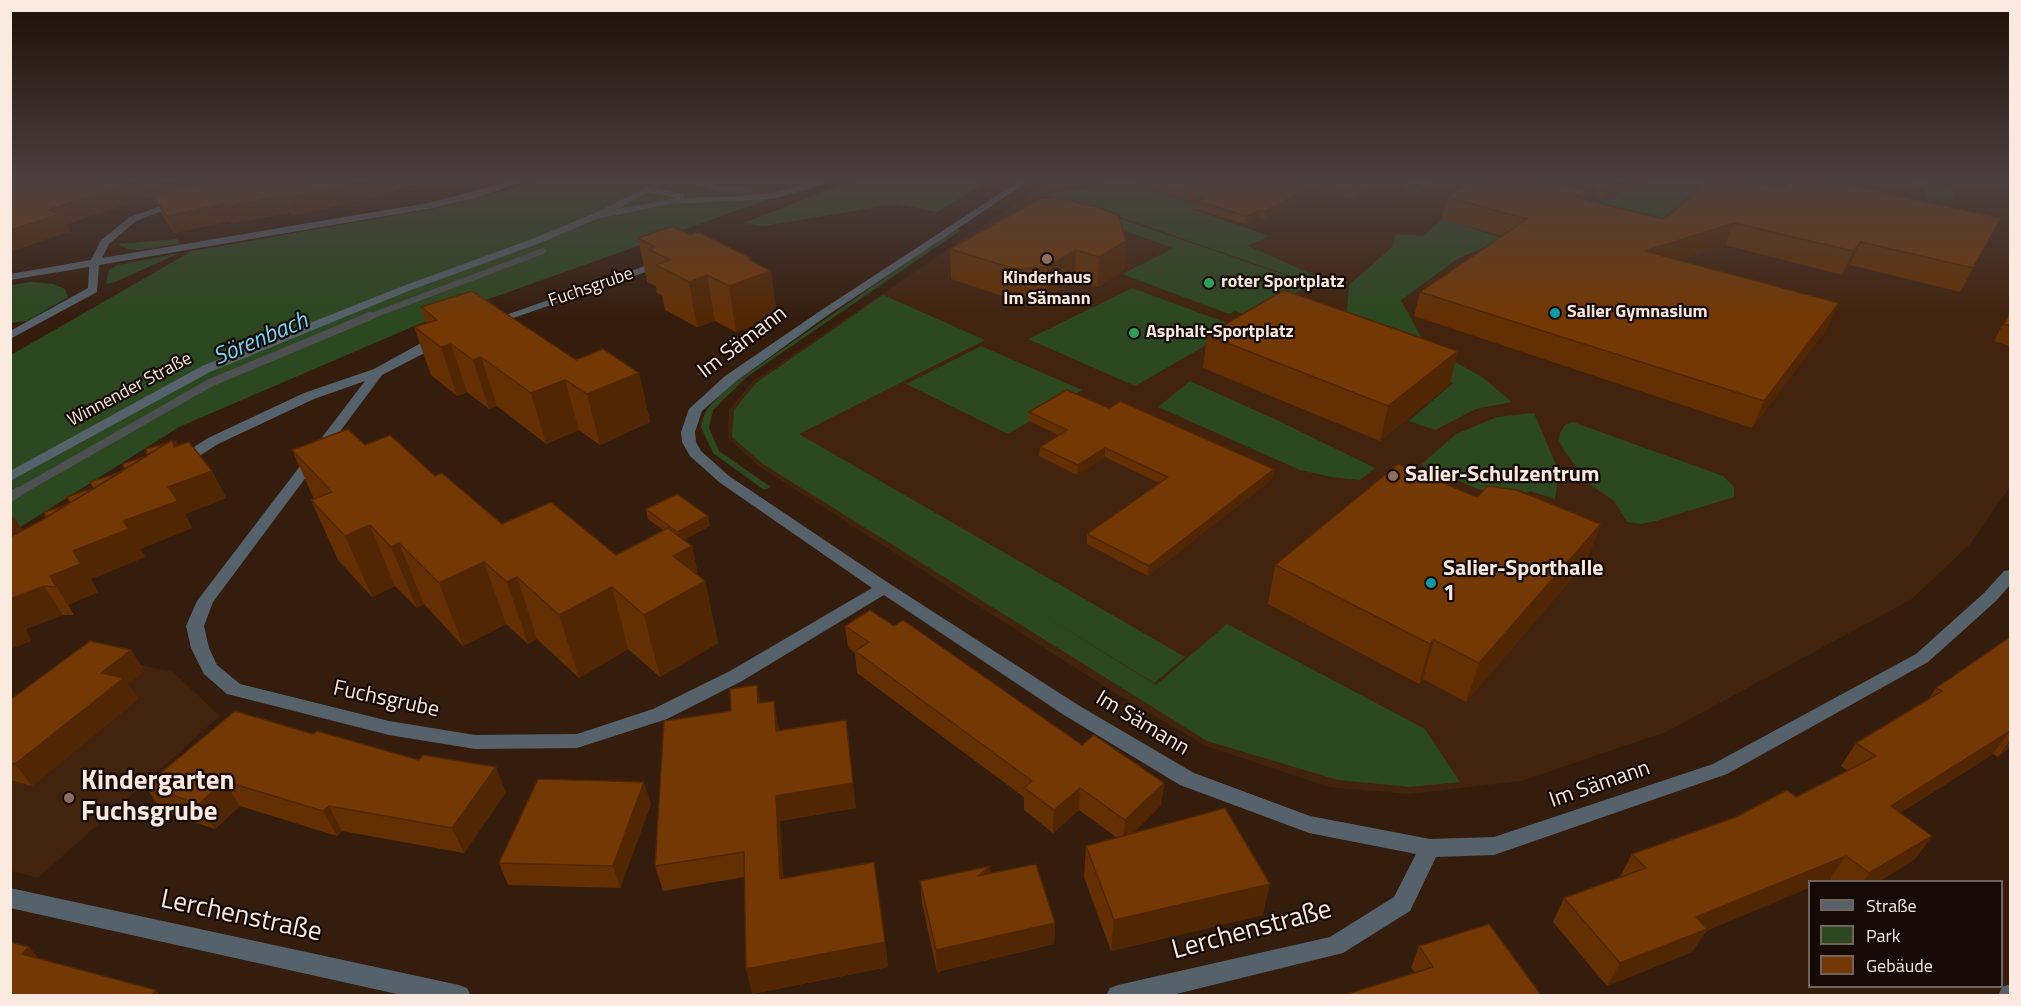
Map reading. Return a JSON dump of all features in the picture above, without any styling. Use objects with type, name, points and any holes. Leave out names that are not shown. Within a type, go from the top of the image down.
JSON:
[{"type":"street","points":[[10,336],[93,290],[94,264],[105,242],[125,226]]},
{"type":"street","points":[[10,277],[313,226]]},
{"type":"street","name":"Winnender Straße","points":[[10,477],[206,369],[366,304],[573,226]]},
{"type":"street","name":"Im Sämann","points":[[957,226],[759,357],[730,379],[696,409],[688,432],[689,442],[695,453],[724,479],[884,588],[1071,710],[1187,779],[1309,824],[1430,848],[1494,846],[1720,770],[1922,658],[1990,597],[2010,575]]},
{"type":"street","name":"Fuchsgrube","points":[[480,327],[669,261]]},
{"type":"street","name":"Fuchsgrube","points":[[163,473],[213,441],[309,396],[378,372],[425,346],[447,338]]},
{"type":"street","name":"Fuchsgrube","points":[[378,372],[205,600],[195,627],[200,648],[210,669],[234,689],[389,728],[475,742],[577,741],[660,714],[736,676],[884,588]]},
{"type":"street","name":"Lerchenstraße","points":[[1118,996],[1335,946],[1402,904],[1430,848]]},
{"type":"street","name":"Lerchenstraße","points":[[10,898],[459,996]]},
{"type":"shaded area","name":"Salier-Schulzentrum","points":[[983,226],[2010,226],[2010,487],[1970,544],[1912,599],[1666,732],[1521,781],[1408,794],[1329,787],[1206,746],[1104,686],[757,465],[728,438],[729,410],[753,381]]},
{"type":"shaded area","name":"Kindergarten Fuchsgrube","points":[[101,656],[173,672],[220,716],[38,878],[11,871],[11,725]]},
{"type":"green space","points":[[334,226],[694,226],[419,324],[179,427],[11,533],[11,355],[192,251]]},
{"type":"green space","name":"roter Sportplatz","points":[[1110,226],[1141,226],[1311,284],[1254,318],[1235,311],[1229,314],[1122,274],[1174,248]]},
{"type":"green space","points":[[1146,226],[1240,226],[1269,236],[1248,246],[1334,284],[1328,289]]},
{"type":"green space","points":[[1435,226],[1466,226],[1504,239],[1457,259],[1401,300],[1422,339],[1356,325],[1347,311],[1349,285],[1392,247],[1396,234],[1423,236]]},
{"type":"green space","points":[[955,229],[961,230],[748,376],[713,410],[709,428],[719,451],[771,487],[764,490],[713,453],[701,427],[703,418],[707,409],[728,387]]},
{"type":"green space","points":[[177,239],[180,244],[139,250],[128,249],[118,244]]},
{"type":"green space","points":[[180,253],[106,284],[109,270],[118,265]]},
{"type":"green space","points":[[31,282],[53,284],[65,289],[68,297],[27,321],[11,323],[11,285]]},
{"type":"green space","name":"Asphalt-Sportplatz","points":[[1132,288],[1238,327],[1135,386],[1028,339]]},
{"type":"green space","points":[[883,295],[985,340],[799,434],[1185,657],[1154,683],[1040,613],[1156,685],[1227,624],[1425,729],[1460,782],[1410,787],[1338,780],[1207,741],[763,464],[732,437],[734,410],[756,383]]},
{"type":"green space","points":[[981,346],[1082,390],[1008,434],[906,384]]},
{"type":"green space","points":[[1371,353],[1446,357],[1482,377],[1512,402],[1476,409],[1435,430],[1409,421],[1453,383]]},
{"type":"green space","points":[[1190,381],[1375,468],[1360,480],[1331,477],[1300,470],[1158,407]]},
{"type":"green space","points":[[1534,413],[1559,472],[1555,499],[1530,491],[1509,502],[1421,465],[1456,434],[1497,417]]},
{"type":"green space","points":[[1573,422],[1723,476],[1734,487],[1734,497],[1656,521],[1642,524],[1627,522],[1614,501],[1588,483],[1559,441],[1560,432],[1566,424]]},
{"type":"building","points":[[10,226],[23,226],[10,230]]},
{"type":"building","points":[[673,226],[690,235],[698,232],[751,258],[748,259],[771,271],[729,286],[707,275],[689,282],[656,265],[670,260],[648,249],[655,247],[638,238]]},
{"type":"building","points":[[991,226],[1121,226],[1126,241],[1099,257],[1076,250],[1047,267],[1015,269],[950,249]]},
{"type":"building","points":[[1517,226],[1725,226],[1645,251],[1839,303],[1764,401],[1420,292]]},
{"type":"building","points":[[1747,226],[1997,226],[1973,268],[1861,242],[1853,251]]},
{"type":"building","points":[[1284,290],[1458,351],[1388,406],[1207,335]]},
{"type":"building","points":[[472,291],[576,360],[603,349],[639,373],[587,394],[565,380],[531,393],[481,357],[473,360],[451,344],[441,347],[414,327],[437,320],[421,307]]},
{"type":"building","points":[[2010,312],[2010,326],[2004,324]]},
{"type":"building","points":[[1067,390],[1109,408],[1120,401],[1274,469],[1149,566],[1087,534],[1168,477],[1105,448],[1078,465],[1040,447],[1067,430],[1029,412]]},
{"type":"building","points":[[348,429],[365,445],[390,435],[435,476],[442,473],[502,524],[551,502],[616,555],[668,528],[692,546],[673,556],[705,581],[644,615],[612,587],[559,615],[517,577],[507,582],[484,562],[439,583],[399,543],[391,547],[370,525],[345,536],[311,500],[332,492],[292,450]]},
{"type":"building","points":[[172,440],[174,447],[189,442],[212,471],[168,487],[178,501],[123,521],[129,529],[73,551],[81,564],[50,576],[56,587],[44,586],[10,599],[10,537],[42,520]]},
{"type":"building","points":[[167,443],[147,455],[146,449]]},
{"type":"building","points":[[147,456],[125,469],[122,464]]},
{"type":"building","name":"Salier-Sporthalle 1","points":[[1398,464],[1477,497],[1488,486],[1517,490],[1601,524],[1479,663],[1434,640],[1430,644],[1275,565]]},
{"type":"building","points":[[121,472],[70,503],[67,497],[93,488],[90,482]]},
{"type":"building","points":[[677,494],[708,516],[677,532],[646,509]]},
{"type":"building","points":[[67,505],[46,517],[44,512]]},
{"type":"building","points":[[870,610],[894,626],[903,620],[1082,745],[1094,735],[1164,783],[1125,820],[1080,788],[1054,810],[1024,788],[1032,781],[855,651],[869,642],[845,626]]},
{"type":"building","points":[[2010,637],[2010,731],[1891,806],[1932,836],[1869,873],[1846,856],[1696,917],[1707,929],[1620,963],[1564,898],[1646,868],[1632,854],[1736,817],[1787,790],[1796,797],[1876,756],[1856,743],[1942,691],[1936,688]]},
{"type":"building","points":[[90,641],[131,650],[101,673],[124,678],[15,764],[10,763],[10,700]]},
{"type":"building","points":[[757,685],[758,703],[774,701],[776,731],[846,720],[853,783],[776,796],[780,879],[874,862],[885,942],[746,969],[744,852],[655,866],[664,721],[731,711],[730,689]]},
{"type":"building","points":[[235,711],[313,734],[317,731],[419,760],[423,755],[496,767],[452,828],[329,806],[323,811],[224,781],[199,804],[145,786]]},
{"type":"building","points":[[538,779],[644,782],[613,866],[499,863]]},
{"type":"building","points":[[1225,808],[1270,884],[1114,920],[1086,846]]},
{"type":"building","points":[[1036,864],[1055,923],[936,950],[920,881],[990,866],[978,876]]},
{"type":"building","points":[[1489,924],[1542,996],[1341,996],[1433,967],[1419,946]]},
{"type":"building","points":[[10,942],[29,947],[22,954],[156,990],[151,996],[10,996]]},
{"type":"waterway","name":"Sörenbach","points":[[366,318],[543,251]]},
{"type":"waterway","name":"Sörenbach","points":[[15,494],[210,383],[370,316]]},
{"type":"waterway","name":"Sörenbach","points":[[10,497],[18,492]]},
{"type":"place","name":"Kinderhaus Im Sämann","points":[[1047,259]]},
{"type":"place","name":"roter Sportplatz","points":[[1209,283]]},
{"type":"place","name":"Salier Gymnasium","points":[[1555,313]]},
{"type":"place","name":"Asphalt-Sportplatz","points":[[1134,333]]},
{"type":"place","name":"Salier-Schulzentrum","points":[[1393,476]]},
{"type":"place","name":"Salier-Sporthalle 1","points":[[1431,583]]},
{"type":"place","name":"Kindergarten Fuchsgrube","points":[[69,798]]}]
